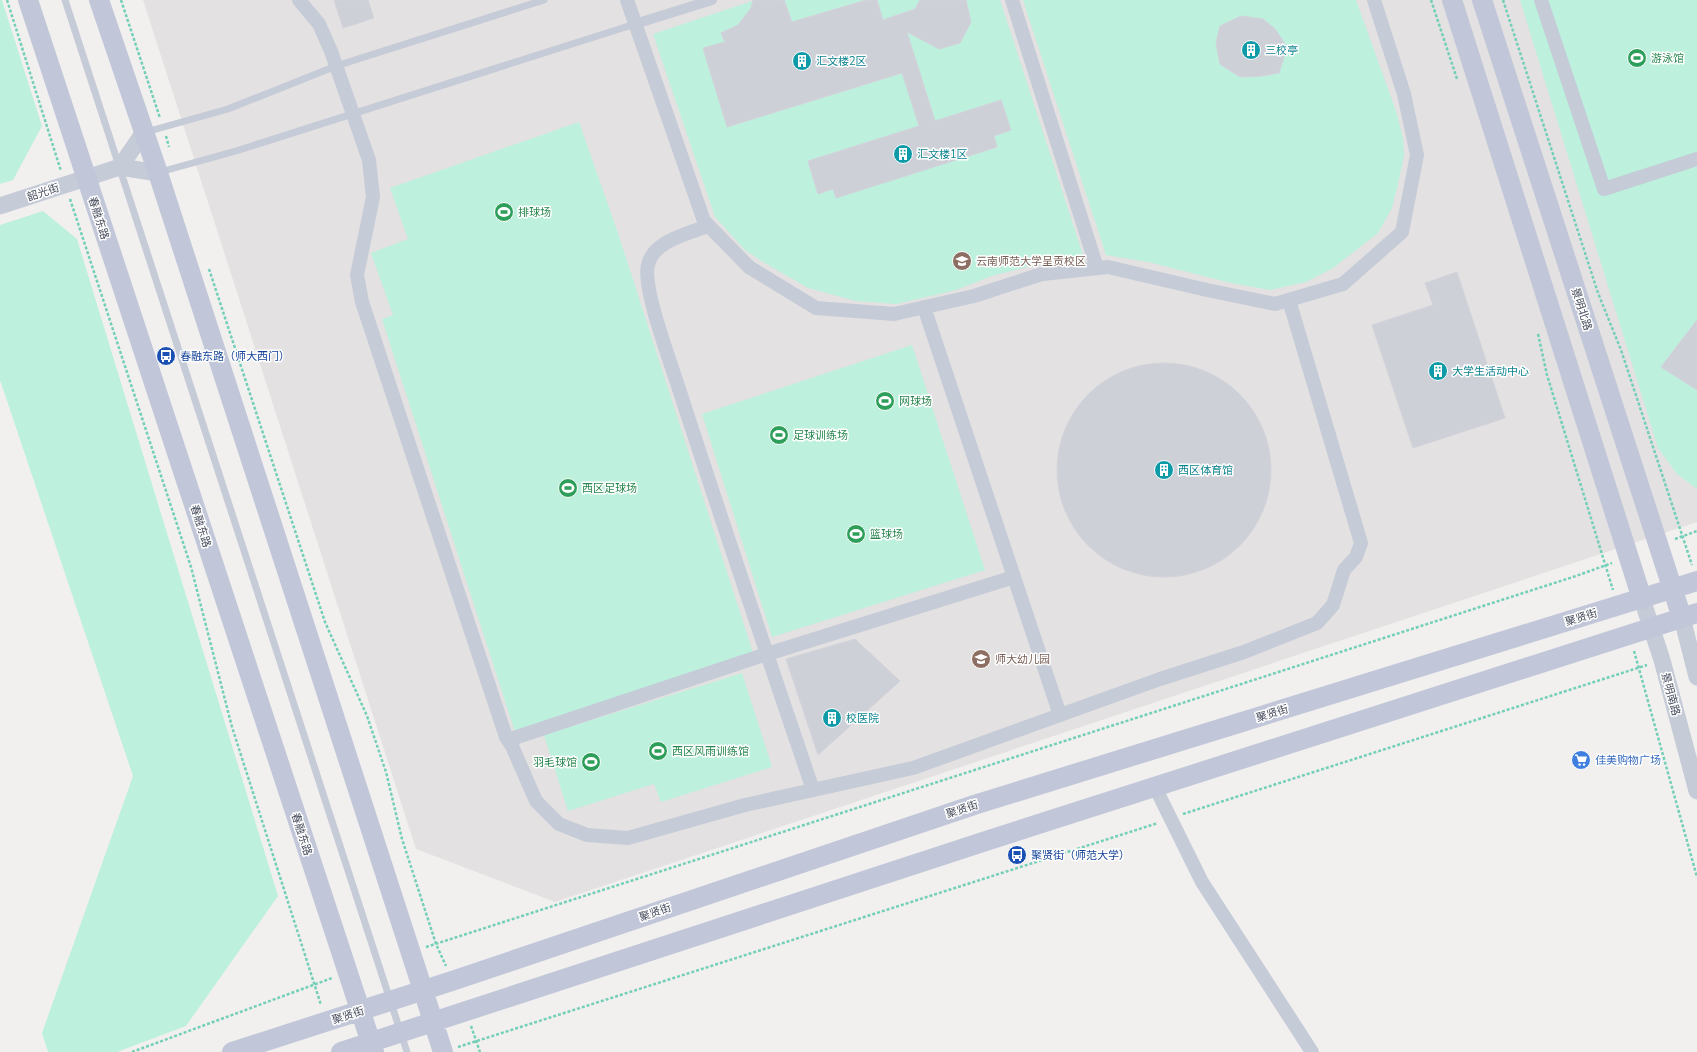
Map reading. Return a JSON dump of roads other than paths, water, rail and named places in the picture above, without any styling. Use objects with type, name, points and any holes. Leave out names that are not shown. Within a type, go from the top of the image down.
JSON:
[{"type":"main road","name":"春融东路","points":[[28,0],[85,178],[372,1047]]},
{"type":"main road","points":[[99,0],[144,132],[167,170],[443,1052]]},
{"type":"main road","points":[[1452,0],[1627,557],[1642,599]]},
{"type":"main road","name":"景明北路","points":[[1482,0],[1672,589],[1689,616]]},
{"type":"main road","name":"聚贤街","points":[[232,1052],[452,981],[974,805],[1618,605],[1642,599],[1672,589],[1696,576]]},
{"type":"main road","points":[[341,1052],[372,1047],[401,1033],[434,1022],[1155,787],[1629,637],[1689,616]]},
{"type":"street","points":[[299,0],[319,24],[336,66],[369,160],[374,197],[358,275],[362,302],[508,740],[536,801],[559,824],[587,835],[628,838],[729,809],[913,768],[1060,715],[1244,652],[1317,623],[1332,605],[1344,570],[1356,558],[1361,543],[1289,300]]},
{"type":"street","points":[[627,0],[704,221],[708,226],[749,267],[816,308],[894,314],[974,296],[1042,274],[1108,267],[1275,304],[1343,284],[1402,232],[1417,155],[1404,94],[1374,0]]},
{"type":"street","points":[[635,24],[712,0]]},
{"type":"street","points":[[1012,0],[1097,268]]},
{"type":"street","points":[[1541,0],[1604,189],[1697,159]]},
{"type":"street","points":[[120,167],[144,132]]},
{"type":"street","name":"韶光街","points":[[0,206],[120,167]]},
{"type":"street","points":[[120,167],[167,170]]},
{"type":"street","points":[[708,226],[673,238],[650,255],[647,266],[647,280],[668,352],[813,790]]},
{"type":"street","points":[[924,307],[1060,715]]},
{"type":"street","points":[[508,740],[767,654],[1014,577]]},
{"type":"street","name":"景明南路","points":[[1642,599],[1662,660],[1697,791]]},
{"type":"street","points":[[1689,616],[1697,677]]},
{"type":"street","points":[[1155,787],[1202,882],[1312,1052]]},
{"type":"lane","points":[[65,0],[407,1052]]},
{"type":"lane","points":[[144,132],[228,109],[336,66],[544,0]]},
{"type":"lane","points":[[167,170],[635,24]]},
{"type":"place","name":"三校亭","points":[[1251,50]]},
{"type":"place","name":"游泳馆","points":[[1637,58]]},
{"type":"place","name":"汇文楼2区","points":[[802,61]]},
{"type":"place","name":"汇文楼1区","points":[[903,154]]},
{"type":"place","name":"排球场","points":[[504,212]]},
{"type":"place","name":"云南师范大学呈贡校区","points":[[962,261]]},
{"type":"place","name":"春融东路（师大西门）","points":[[166,356]]},
{"type":"place","name":"大学生活动中心","points":[[1438,371]]},
{"type":"place","name":"网球场","points":[[885,401]]},
{"type":"place","name":"足球训练场","points":[[779,435]]},
{"type":"place","name":"西区体育馆","points":[[1164,470]]},
{"type":"place","name":"西区足球场","points":[[568,488]]},
{"type":"place","name":"篮球场","points":[[856,534]]},
{"type":"place","name":"师大幼儿园","points":[[981,659]]},
{"type":"place","name":"校医院","points":[[832,718]]},
{"type":"place","name":"西区风雨训练馆","points":[[658,751]]},
{"type":"place","name":"佳美购物广场","points":[[1581,760]]},
{"type":"place","name":"羽毛球馆","points":[[591,762]]},
{"type":"place","name":"聚贤街（师范大学）","points":[[1017,855]]}]
